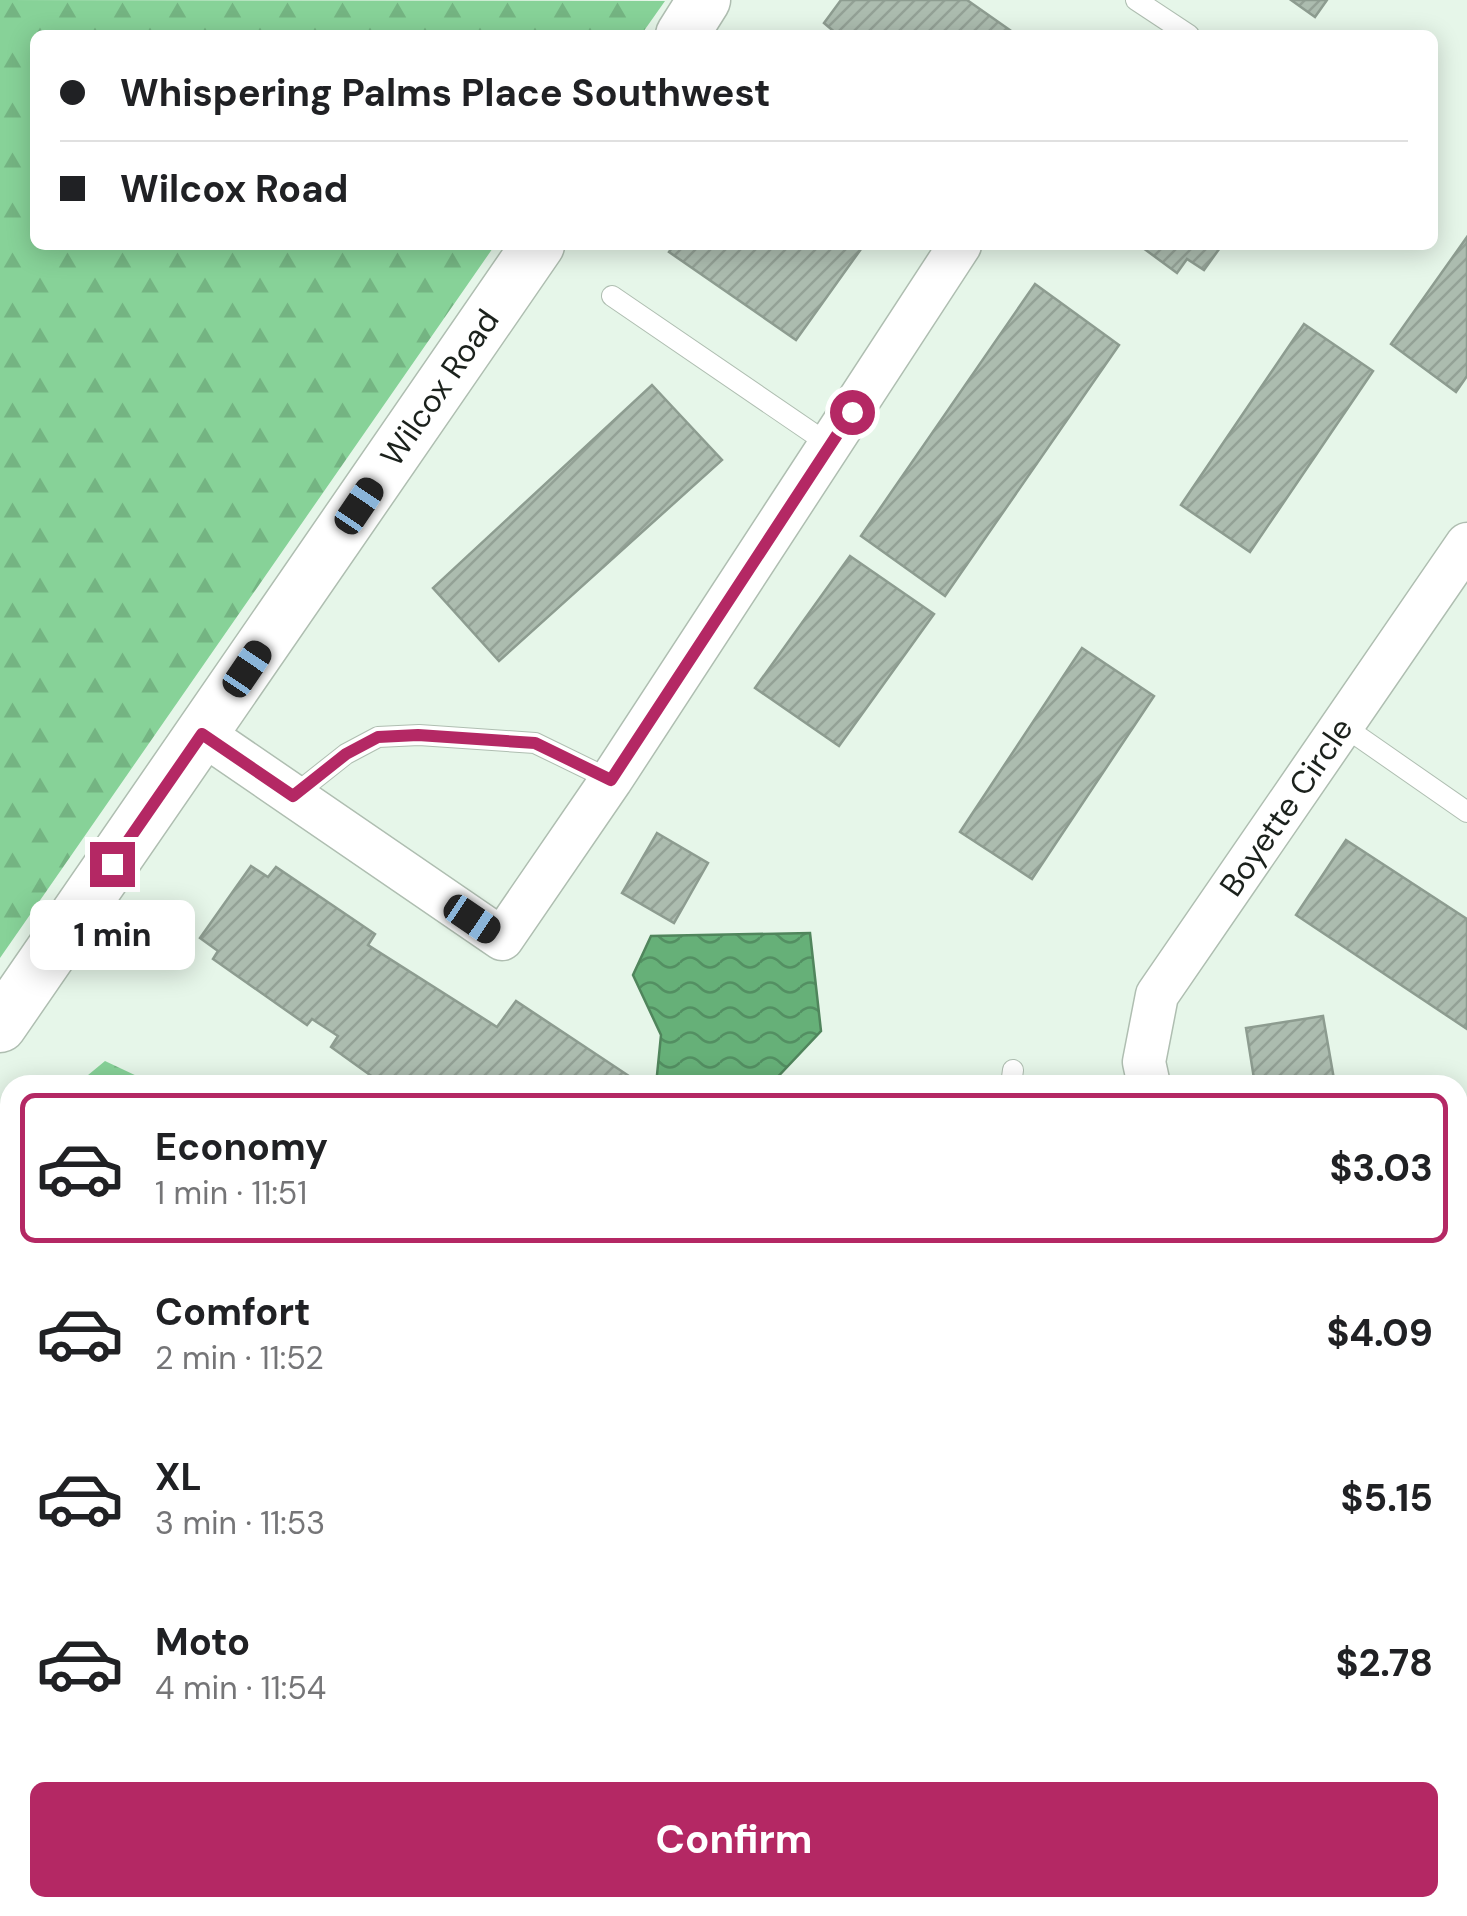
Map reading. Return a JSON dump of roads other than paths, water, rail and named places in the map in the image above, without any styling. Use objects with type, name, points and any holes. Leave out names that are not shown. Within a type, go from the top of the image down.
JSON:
[{"type":"street","name":"Wilcox Road","points":[[0,1026],[535,250]]},
{"type":"street","points":[[202,734],[502,939],[611,780],[957,250]]},
{"type":"street","name":"Boyette Circle","points":[[1147,1075],[1144,1062],[1157,996],[1467,544]]},
{"type":"lane","points":[[1136,0],[1181,30]]},
{"type":"lane","points":[[612,296],[830,445]]},
{"type":"lane","points":[[1342,725],[1467,812]]},
{"type":"lane","points":[[293,796],[346,754],[378,737],[418,735],[535,743],[611,780]]},
{"type":"water","points":[[810,933],[821,1031],[779,1075],[657,1075],[661,1035],[633,975],[651,936]]}]
